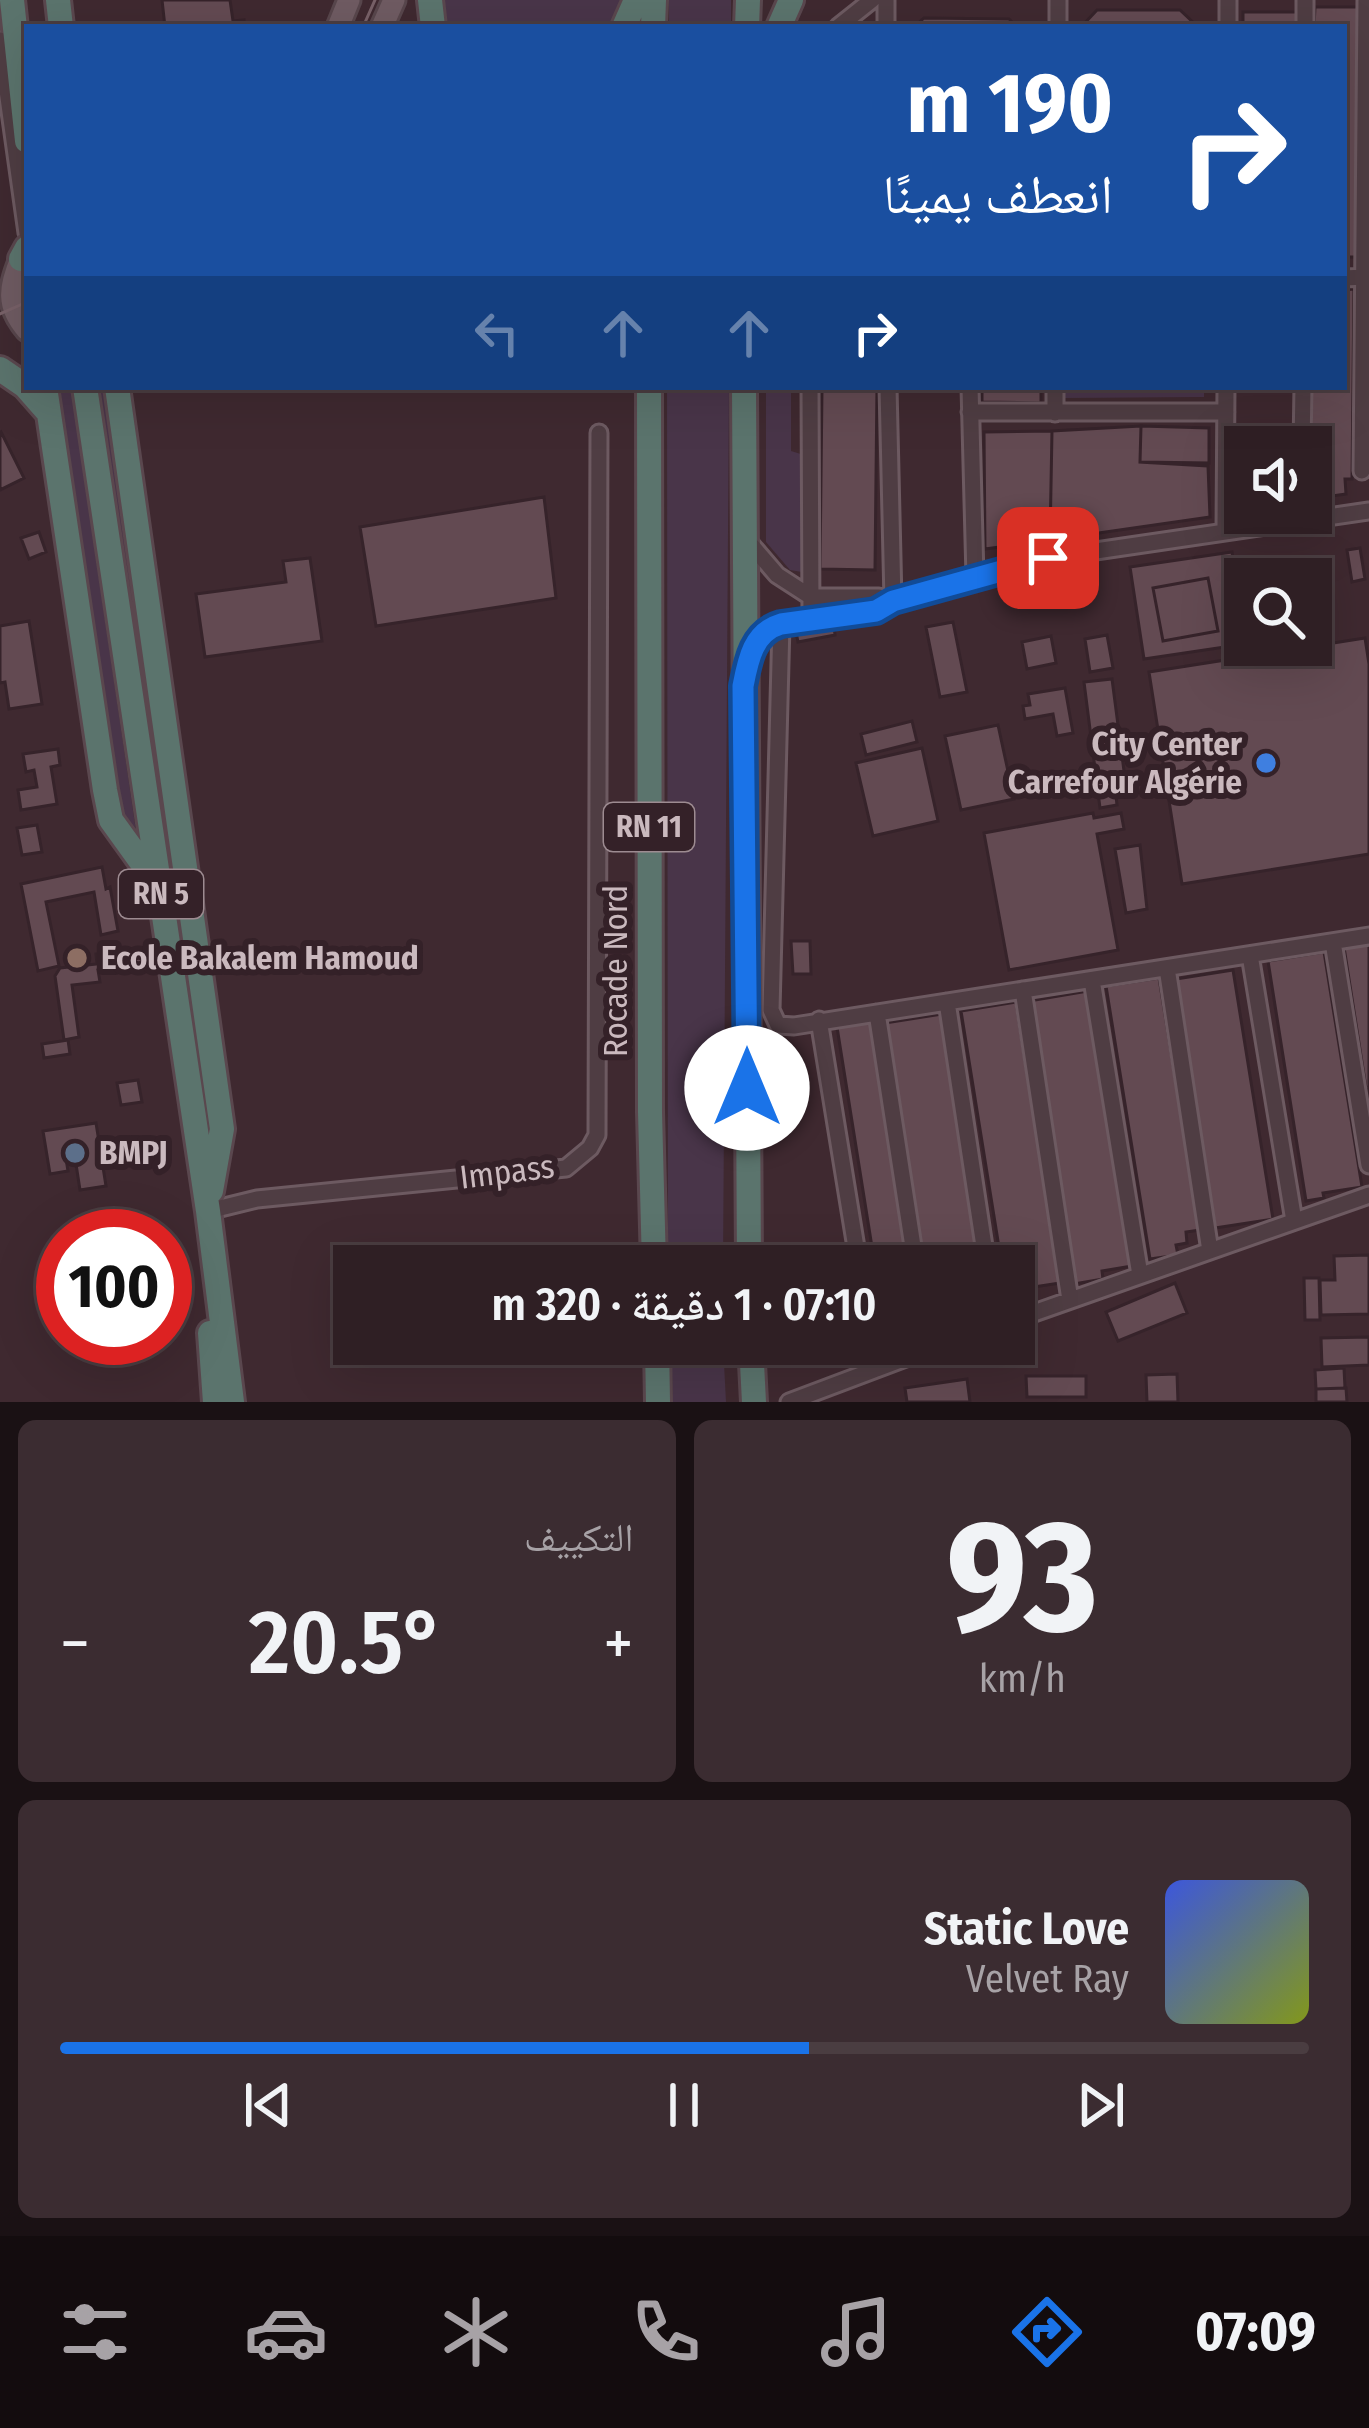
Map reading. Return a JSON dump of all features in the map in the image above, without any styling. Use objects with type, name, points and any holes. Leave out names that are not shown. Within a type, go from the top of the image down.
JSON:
[{"type":"highway","points":[[14,151],[20,0]]},
{"type":"highway","points":[[28,390],[50,415]]},
{"type":"highway","name":"RN 5","points":[[46,390],[111,820],[147,870]]},
{"type":"highway","name":"RN 5","points":[[81,390],[207,1295],[214,1402]]},
{"type":"highway","name":"RN 5","points":[[81,390],[208,1211],[232,1402]]},
{"type":"highway","points":[[121,390],[120,429],[222,1129],[208,1211]]},
{"type":"highway","name":"Rocade Nord","points":[[650,390],[653,1245]]},
{"type":"highway","points":[[744,390],[749,1245]]},
{"type":"highway","points":[[657,1365],[658,1402]]},
{"type":"highway","points":[[753,1365],[754,1402]]},
{"type":"main road","points":[[18,262],[10,283],[10,303],[24,327]]},
{"type":"street","points":[[842,24],[872,0]]},
{"type":"street","points":[[1362,471],[1366,0]]},
{"type":"street","points":[[0,40],[24,213]]},
{"type":"street","points":[[1347,278],[1365,277]]},
{"type":"street","points":[[810,390],[811,617]]},
{"type":"street","points":[[888,390],[893,601]]},
{"type":"street","points":[[970,390],[975,577]]},
{"type":"street","points":[[1055,390],[1055,412]]},
{"type":"street","points":[[1226,390],[1226,426]]},
{"type":"street","points":[[1302,426],[1303,390]]},
{"type":"street","points":[[970,412],[1226,412]]},
{"type":"street","name":"Impass","points":[[208,1211],[257,1199],[566,1168],[590,1148],[597,1135],[599,433]]},
{"type":"street","points":[[1332,516],[1369,511]]},
{"type":"street","points":[[743,686],[749,657],[770,627],[811,617],[876,611],[893,601],[1048,558],[1224,530]]},
{"type":"street","points":[[742,534],[777,574],[812,597],[893,601]]},
{"type":"street","points":[[781,624],[771,1010],[778,1025],[1369,936]]},
{"type":"street","points":[[1333,942],[1369,1166]]},
{"type":"street","points":[[1250,955],[1294,1221]]},
{"type":"street","points":[[1166,968],[1210,1251]]},
{"type":"street","points":[[1092,980],[1140,1276]]},
{"type":"street","points":[[1023,990],[1070,1300]]},
{"type":"street","points":[[947,1002],[984,1245]]},
{"type":"street","points":[[877,1013],[913,1245]]},
{"type":"street","points":[[819,1020],[856,1245]]},
{"type":"street","points":[[1035,1312],[1369,1195]]},
{"type":"street","points":[[875,1365],[876,1369]]},
{"type":"street","points":[[789,1402],[886,1365]]},
{"type":"shaded area","points":[[441,0],[627,0],[617,24],[445,24]]},
{"type":"shaded area","points":[[669,0],[731,0],[731,24],[669,24]]},
{"type":"shaded area","points":[[51,390],[71,390],[136,831],[117,803]]},
{"type":"shaded area","points":[[91,390],[105,390],[217,1121],[208,1180]]},
{"type":"shaded area","points":[[667,390],[729,390],[723,1245],[668,1245]]},
{"type":"shaded area","points":[[766,390],[791,390],[791,451],[804,455],[802,572],[790,570],[766,542]]},
{"type":"shaded area","points":[[1065,390],[1204,390],[1204,397],[1065,398]]},
{"type":"shaded area","points":[[672,1365],[724,1365],[726,1402],[673,1402]]},
{"type":"building","points":[[162,0],[230,0],[233,21],[244,20],[244,24],[165,24]]},
{"type":"building","points":[[1315,7],[1360,7],[1356,257],[1347,257],[1347,24],[1314,24]]},
{"type":"building","points":[[1097,10],[1180,10],[1195,24],[1084,24]]},
{"type":"building","points":[[1243,12],[1297,12],[1297,24],[1243,24]]},
{"type":"building","points":[[924,18],[1009,19],[1014,24],[917,24]]},
{"type":"building","points":[[1354,289],[1352,479],[1345,479],[1346,494],[1332,496],[1332,426],[1311,426],[1311,390],[1347,390],[1347,290]]},
{"type":"building","points":[[822,390],[877,390],[875,570],[820,569]]},
{"type":"building","points":[[982,390],[1041,390],[1041,403],[982,402]]},
{"type":"building","points":[[1141,426],[1209,428],[1209,463],[1140,462]]},
{"type":"building","points":[[1141,426],[1140,462],[1208,466],[1210,517],[1050,540],[1052,431]]},
{"type":"building","points":[[1052,431],[1050,540],[985,549],[984,432]]},
{"type":"building","points":[[0,433],[24,478],[0,490]]},
{"type":"building","points":[[544,497],[556,598],[376,626],[360,527]]},
{"type":"building","points":[[39,532],[46,552],[29,559],[21,538]]},
{"type":"building","points":[[1360,548],[1365,579],[1352,582],[1347,550]]},
{"type":"building","points":[[1232,552],[1233,558],[1224,558],[1224,647],[1144,659],[1130,567]]},
{"type":"building","points":[[310,558],[322,641],[205,657],[196,594],[286,582],[283,561]]},
{"type":"building","points":[[1208,578],[1218,631],[1163,641],[1153,588]]},
{"type":"building","points":[[29,621],[42,704],[9,709],[5,682],[0,683],[0,626]]},
{"type":"building","points":[[953,622],[967,692],[940,697],[926,627]]},
{"type":"building","points":[[834,625],[835,635],[798,642],[796,632]]},
{"type":"building","points":[[1107,635],[1113,668],[1090,672],[1085,639]]},
{"type":"building","points":[[1051,636],[1056,663],[1027,669],[1022,642]]},
{"type":"building","name":"City Center Carrefour Algérie","points":[[1365,638],[1369,854],[1182,884],[1149,672],[1224,660],[1224,666],[1332,666],[1332,643]]},
{"type":"building","points":[[1112,679],[1127,794],[1116,796],[1117,805],[1100,808],[1084,682]]},
{"type":"building","points":[[1065,688],[1073,733],[1057,736],[1053,714],[1025,719],[1028,694]]},
{"type":"building","points":[[912,721],[917,742],[866,755],[861,734]]},
{"type":"building","points":[[998,725],[1014,799],[961,810],[945,736]]},
{"type":"building","points":[[922,748],[938,821],[873,836],[856,763]]},
{"type":"building","points":[[58,749],[60,765],[51,767],[57,804],[21,810],[18,790],[37,787],[34,770],[26,772],[23,754]]},
{"type":"building","points":[[1093,813],[1094,818],[1121,813],[1124,829],[1097,834],[1118,950],[1009,970],[984,833]]},
{"type":"building","points":[[37,825],[42,852],[22,855],[17,828]]},
{"type":"building","points":[[1140,845],[1147,909],[1126,913],[1115,849]]},
{"type":"building","points":[[102,867],[118,931],[101,935],[94,892],[46,902],[59,966],[38,971],[21,884]]},
{"type":"building","points":[[791,941],[810,941],[811,974],[793,974]]},
{"type":"building","points":[[1369,943],[1369,1107],[1344,947]]},
{"type":"building","points":[[141,949],[143,966],[98,970],[100,982],[72,985],[79,1037],[64,1040],[55,976],[60,968],[97,964],[96,954]]},
{"type":"building","points":[[1324,952],[1362,1187],[1323,1193],[1324,1198],[1306,1201],[1268,961]]},
{"type":"building","points":[[1233,970],[1273,1219],[1215,1228],[1176,979]]},
{"type":"building","points":[[1159,978],[1200,1230],[1186,1232],[1187,1243],[1176,1245],[1178,1255],[1150,1259],[1106,986]]},
{"type":"building","points":[[1088,991],[1132,1266],[1102,1271],[1103,1279],[1074,1284],[1029,1001]]},
{"type":"building","points":[[1016,1002],[1060,1283],[1035,1287],[1035,1245],[999,1245],[961,1011]]},
{"type":"building","points":[[942,1014],[979,1245],[920,1245],[885,1023]]},
{"type":"building","points":[[870,1022],[906,1245],[872,1245],[837,1027]]},
{"type":"building","points":[[68,1040],[70,1054],[44,1058],[42,1044]]},
{"type":"building","points":[[138,1080],[142,1102],[121,1105],[117,1083]]},
{"type":"building","points":[[96,1123],[106,1186],[80,1190],[74,1151],[65,1153],[68,1171],[50,1174],[43,1131]]},
{"type":"building","points":[[1369,1255],[1369,1314],[1321,1315],[1320,1280],[1335,1280],[1334,1256]]},
{"type":"building","points":[[1304,1278],[1319,1278],[1320,1320],[1305,1320]]},
{"type":"building","points":[[1175,1283],[1187,1313],[1118,1341],[1106,1312]]},
{"type":"building","points":[[1369,1337],[1369,1365],[1322,1367],[1321,1338]]},
{"type":"building","points":[[1344,1368],[1345,1388],[1316,1389],[1315,1370]]},
{"type":"building","points":[[1177,1374],[1178,1402],[1147,1402],[1146,1375]]},
{"type":"building","points":[[1026,1376],[1086,1376],[1086,1397],[1027,1397]]},
{"type":"building","points":[[967,1379],[970,1402],[907,1402],[905,1388]]},
{"type":"building","points":[[1346,1388],[1347,1402],[1316,1402],[1316,1389]]},
{"type":"tram line","points":[[364,24],[375,0]]},
{"type":"tram line","points":[[0,314],[24,303]]},
{"type":"place","name":"City Center Carrefour Algérie","points":[[1266,763]]},
{"type":"place","name":"Ecole Bakalem Hamoud","points":[[77,958]]},
{"type":"place","name":"BMPJ","points":[[75,1153]]},
{"type":"route","points":[[747,1088],[743,686],[759,638],[770,627],[811,617],[876,611],[893,601],[1048,558]]}]
